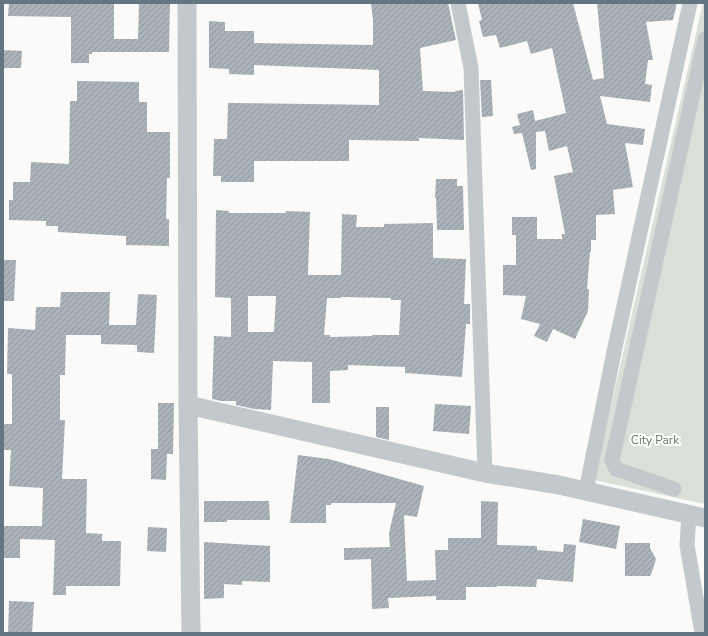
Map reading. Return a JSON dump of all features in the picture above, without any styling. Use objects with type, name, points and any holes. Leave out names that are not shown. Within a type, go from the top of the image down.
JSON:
[{"type":"street","points":[[187,3],[188,405],[191,633]]},
{"type":"street","points":[[458,3],[471,68],[485,473]]},
{"type":"street","points":[[586,491],[614,352],[690,3]]},
{"type":"street","points":[[674,489],[616,469],[612,460],[704,44]]},
{"type":"street","points":[[188,405],[485,473],[559,485],[697,516],[687,545],[702,633]]},
{"type":"green space","name":"City Park","points":[[703,3],[705,3],[705,504],[594,480]]},
{"type":"building","points":[[9,3],[114,3],[114,39],[138,39],[139,3],[170,3],[169,52],[92,52],[92,54],[89,54],[89,63],[71,63],[71,17],[8,16]]},
{"type":"building","points":[[371,3],[448,3],[456,40],[420,48],[423,91],[455,92],[463,90],[464,140],[419,138],[419,141],[349,140],[349,161],[254,161],[254,182],[221,182],[221,176],[213,176],[214,139],[227,139],[228,103],[379,105],[379,70],[254,65],[254,75],[229,74],[229,69],[209,68],[209,21],[225,22],[225,31],[254,31],[254,43],[373,45]]},
{"type":"building","points":[[478,3],[573,3],[593,80],[604,78],[597,3],[677,3],[673,20],[646,22],[653,60],[648,60],[645,84],[652,85],[650,102],[600,96],[607,124],[645,129],[643,145],[625,143],[633,187],[613,190],[615,214],[596,215],[596,240],[591,240],[590,252],[587,289],[589,289],[588,311],[575,339],[553,329],[547,342],[534,336],[540,324],[521,319],[526,296],[503,295],[503,265],[516,265],[516,235],[512,235],[512,217],[537,217],[537,239],[562,239],[562,234],[565,234],[554,176],[573,172],[567,146],[549,151],[545,131],[536,132],[536,169],[531,170],[522,133],[514,134],[512,127],[520,125],[517,114],[533,110],[535,121],[566,113],[552,48],[531,54],[527,41],[500,48],[496,35],[483,37],[479,21],[482,20]]},
{"type":"building","points":[[3,50],[22,51],[21,68],[3,68]]},
{"type":"building","points":[[480,80],[491,80],[493,116],[482,117]]},
{"type":"building","points":[[77,81],[139,82],[139,102],[147,102],[147,132],[170,132],[170,178],[167,178],[166,219],[169,219],[169,246],[126,245],[126,236],[58,232],[58,226],[46,226],[46,221],[9,220],[9,200],[13,200],[13,182],[30,182],[31,162],[69,164],[70,101],[77,101]]},
{"type":"building","points":[[436,179],[457,179],[457,186],[463,186],[464,230],[437,230],[435,198]]},
{"type":"building","points":[[216,210],[229,211],[229,213],[286,213],[286,211],[310,212],[308,275],[341,275],[342,214],[357,215],[356,227],[384,227],[384,224],[433,223],[433,258],[466,259],[464,304],[470,304],[470,324],[466,324],[462,377],[405,373],[405,367],[348,365],[348,370],[330,371],[330,403],[312,403],[312,362],[273,361],[271,410],[254,409],[236,405],[236,401],[221,401],[212,399],[214,336],[231,337],[231,298],[215,297]],"holes":[[[248,296],[276,296],[274,332],[248,332]],[[327,298],[391,298],[391,300],[401,300],[399,335],[330,337],[330,335],[324,335]]]},
{"type":"building","points":[[3,260],[16,260],[14,301],[3,301]]},
{"type":"building","points":[[61,292],[110,292],[109,325],[136,325],[138,294],[157,295],[154,353],[137,352],[137,345],[101,344],[101,335],[66,335],[65,375],[60,375],[60,420],[65,420],[62,479],[87,479],[86,533],[102,534],[102,541],[121,541],[120,586],[66,586],[66,595],[53,595],[55,540],[20,539],[20,558],[3,558],[3,526],[42,526],[43,488],[9,486],[11,450],[3,450],[3,424],[12,424],[12,374],[7,374],[8,328],[35,330],[36,307],[60,307]]},
{"type":"building","points":[[158,403],[174,403],[173,454],[167,454],[166,480],[151,479],[151,449],[158,449]]},
{"type":"building","points":[[435,404],[471,406],[469,434],[433,431]]},
{"type":"building","points":[[376,407],[389,407],[389,440],[376,437]]},
{"type":"building","points":[[298,455],[329,459],[424,486],[417,517],[404,515],[407,581],[436,580],[435,550],[448,550],[448,538],[481,538],[481,501],[498,502],[497,545],[537,546],[537,550],[563,552],[564,544],[576,545],[573,582],[537,579],[536,587],[466,587],[466,600],[436,600],[436,596],[388,598],[389,608],[372,609],[371,559],[344,560],[344,548],[390,547],[389,533],[396,503],[331,503],[331,505],[326,505],[326,523],[290,523]]},
{"type":"building","points":[[204,501],[269,501],[270,520],[227,520],[227,522],[204,522]]},
{"type":"building","points":[[583,519],[620,526],[616,549],[579,542]]},
{"type":"building","points":[[148,527],[167,528],[166,552],[147,551]]},
{"type":"building","points":[[204,542],[270,546],[270,582],[242,581],[242,585],[224,584],[224,598],[204,599]]},
{"type":"building","points":[[625,543],[650,543],[650,548],[656,559],[650,576],[625,576]]},
{"type":"building","points":[[9,601],[34,602],[32,633],[8,633]]}]
